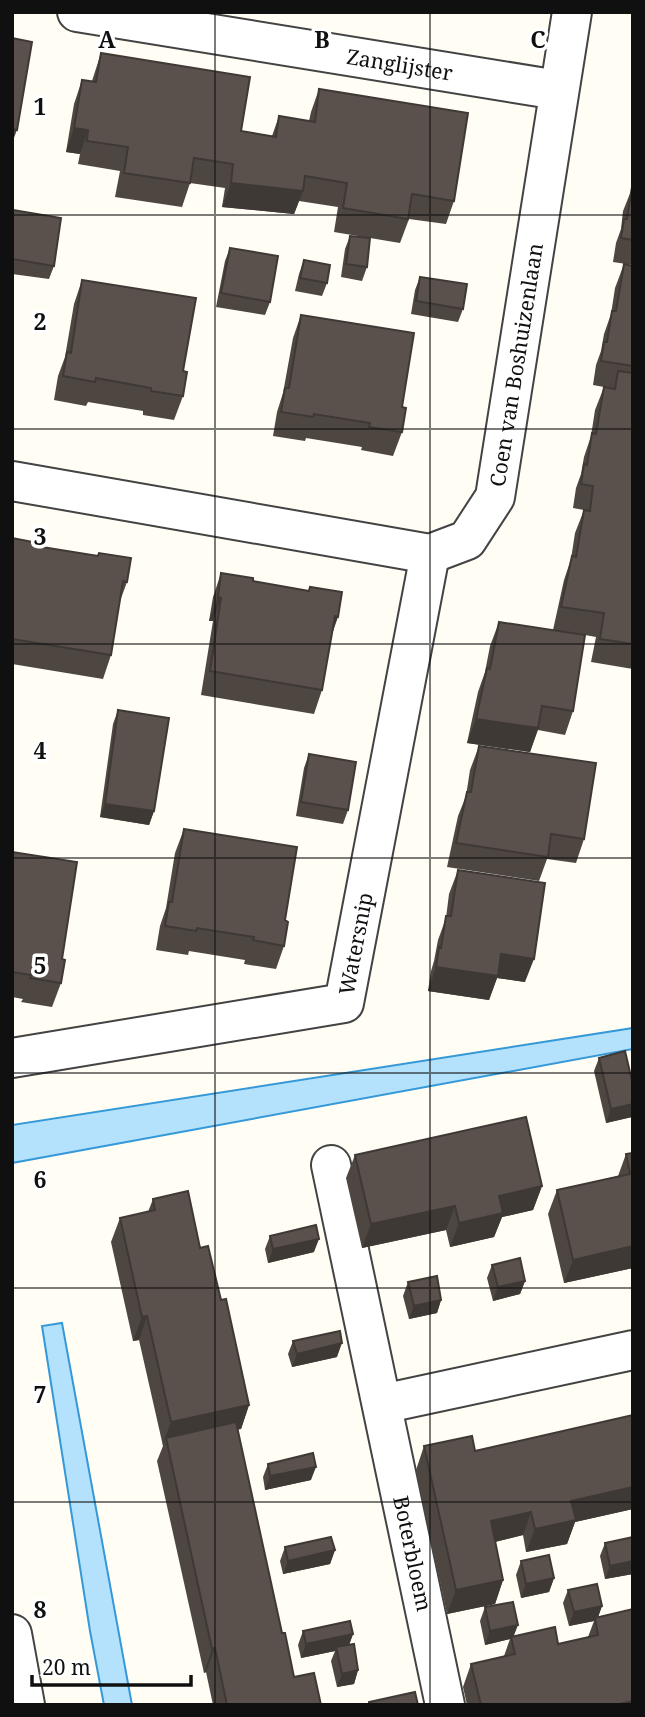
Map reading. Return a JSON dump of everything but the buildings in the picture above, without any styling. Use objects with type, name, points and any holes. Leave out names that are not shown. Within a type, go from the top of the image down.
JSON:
[{"type":"street","name":"Zanglijster","points":[[77,12],[558,90]]},
{"type":"street","name":"Coen van Boshuizenlaan","points":[[430,554],[467,540],[495,497],[572,12]]},
{"type":"street","points":[[12,481],[430,554]]},
{"type":"street","name":"Watersnip","points":[[12,1058],[344,1003],[430,554]]},
{"type":"street","name":"Boterbloem","points":[[331,1165],[445,1705]]},
{"type":"street","points":[[382,1404],[633,1350]]},
{"type":"street","points":[[12,1634],[25,1705]]},
{"type":"water","points":[[633,1028],[633,1049],[12,1163],[12,1125]]},
{"type":"water","points":[[62,1323],[132,1705],[104,1705],[90,1631],[42,1326]]}]
